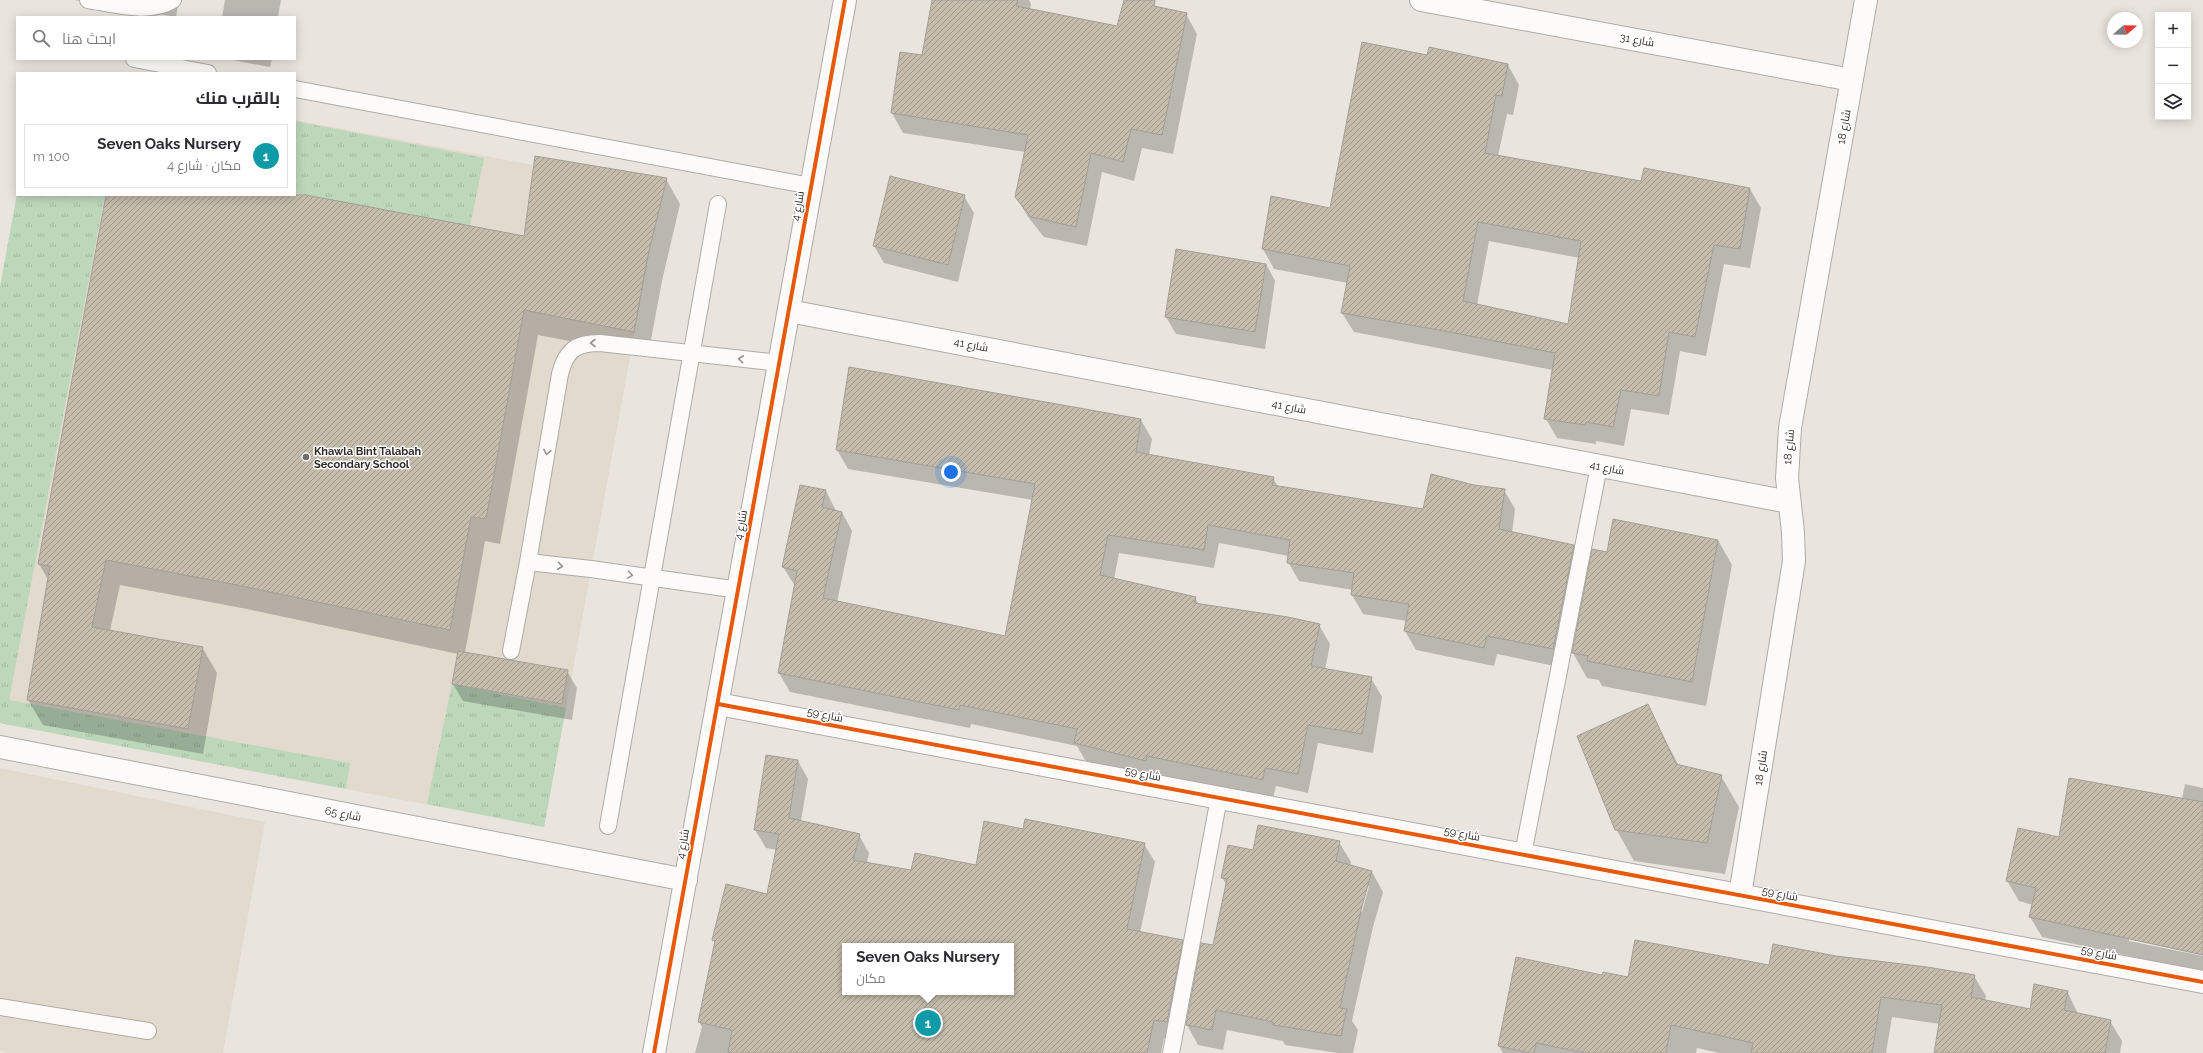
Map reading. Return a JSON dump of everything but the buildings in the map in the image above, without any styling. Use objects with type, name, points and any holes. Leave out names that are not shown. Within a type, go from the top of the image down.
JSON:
[{"type":"street","name":"شارع 4","points":[[654,1053],[845,0]]},
{"type":"street","name":"شارع 31","points":[[1421,0],[1852,80]]},
{"type":"street","name":"شارع 18","points":[[1740,895],[1791,590],[1794,546],[1789,502],[1787,453],[1790,428],[1866,0]]},
{"type":"street","name":"شارع 41","points":[[789,310],[1789,502]]},
{"type":"street","name":"شارع 59","points":[[718,704],[2203,982]]},
{"type":"street","name":"شارع 65","points":[[0,747],[686,880]]},
{"type":"lane","points":[[88,0],[138,7],[155,7],[173,0]]},
{"type":"lane","points":[[139,60],[203,72]]},
{"type":"lane","points":[[296,89],[811,186]]},
{"type":"lane","points":[[608,826],[718,204]]},
{"type":"lane","points":[[511,651],[563,360],[573,349],[586,343],[780,363]]},
{"type":"lane","points":[[1523,854],[1599,466]]},
{"type":"lane","points":[[528,562],[591,569],[739,590]]},
{"type":"lane","points":[[1170,1053],[1220,798]]},
{"type":"lane","points":[[0,1007],[148,1031]]},
{"type":"shaded area","name":"Khawla Bint Talabah Secondary School","points":[[296,120],[661,189],[544,827],[0,723],[0,287],[17,196],[296,196]]},
{"type":"shaded area","points":[[0,768],[265,822],[223,1053],[8,1053],[0,1051]]},
{"type":"green space","points":[[296,121],[484,158],[470,226],[296,193]]},
{"type":"green space","points":[[17,196],[105,196],[9,700],[350,763],[346,789],[0,723],[0,287]]},
{"type":"green space","points":[[452,684],[566,708],[544,827],[427,804]]},
{"type":"cycle path","points":[[654,1053],[845,0]]},
{"type":"cycle path","points":[[718,704],[2203,982]]},
{"type":"place","name":"Khawla Bint Talabah Secondary School","points":[[306,457]]},
{"type":"place","name":"Seven Oaks Nursery","points":[[928,1023]]}]
